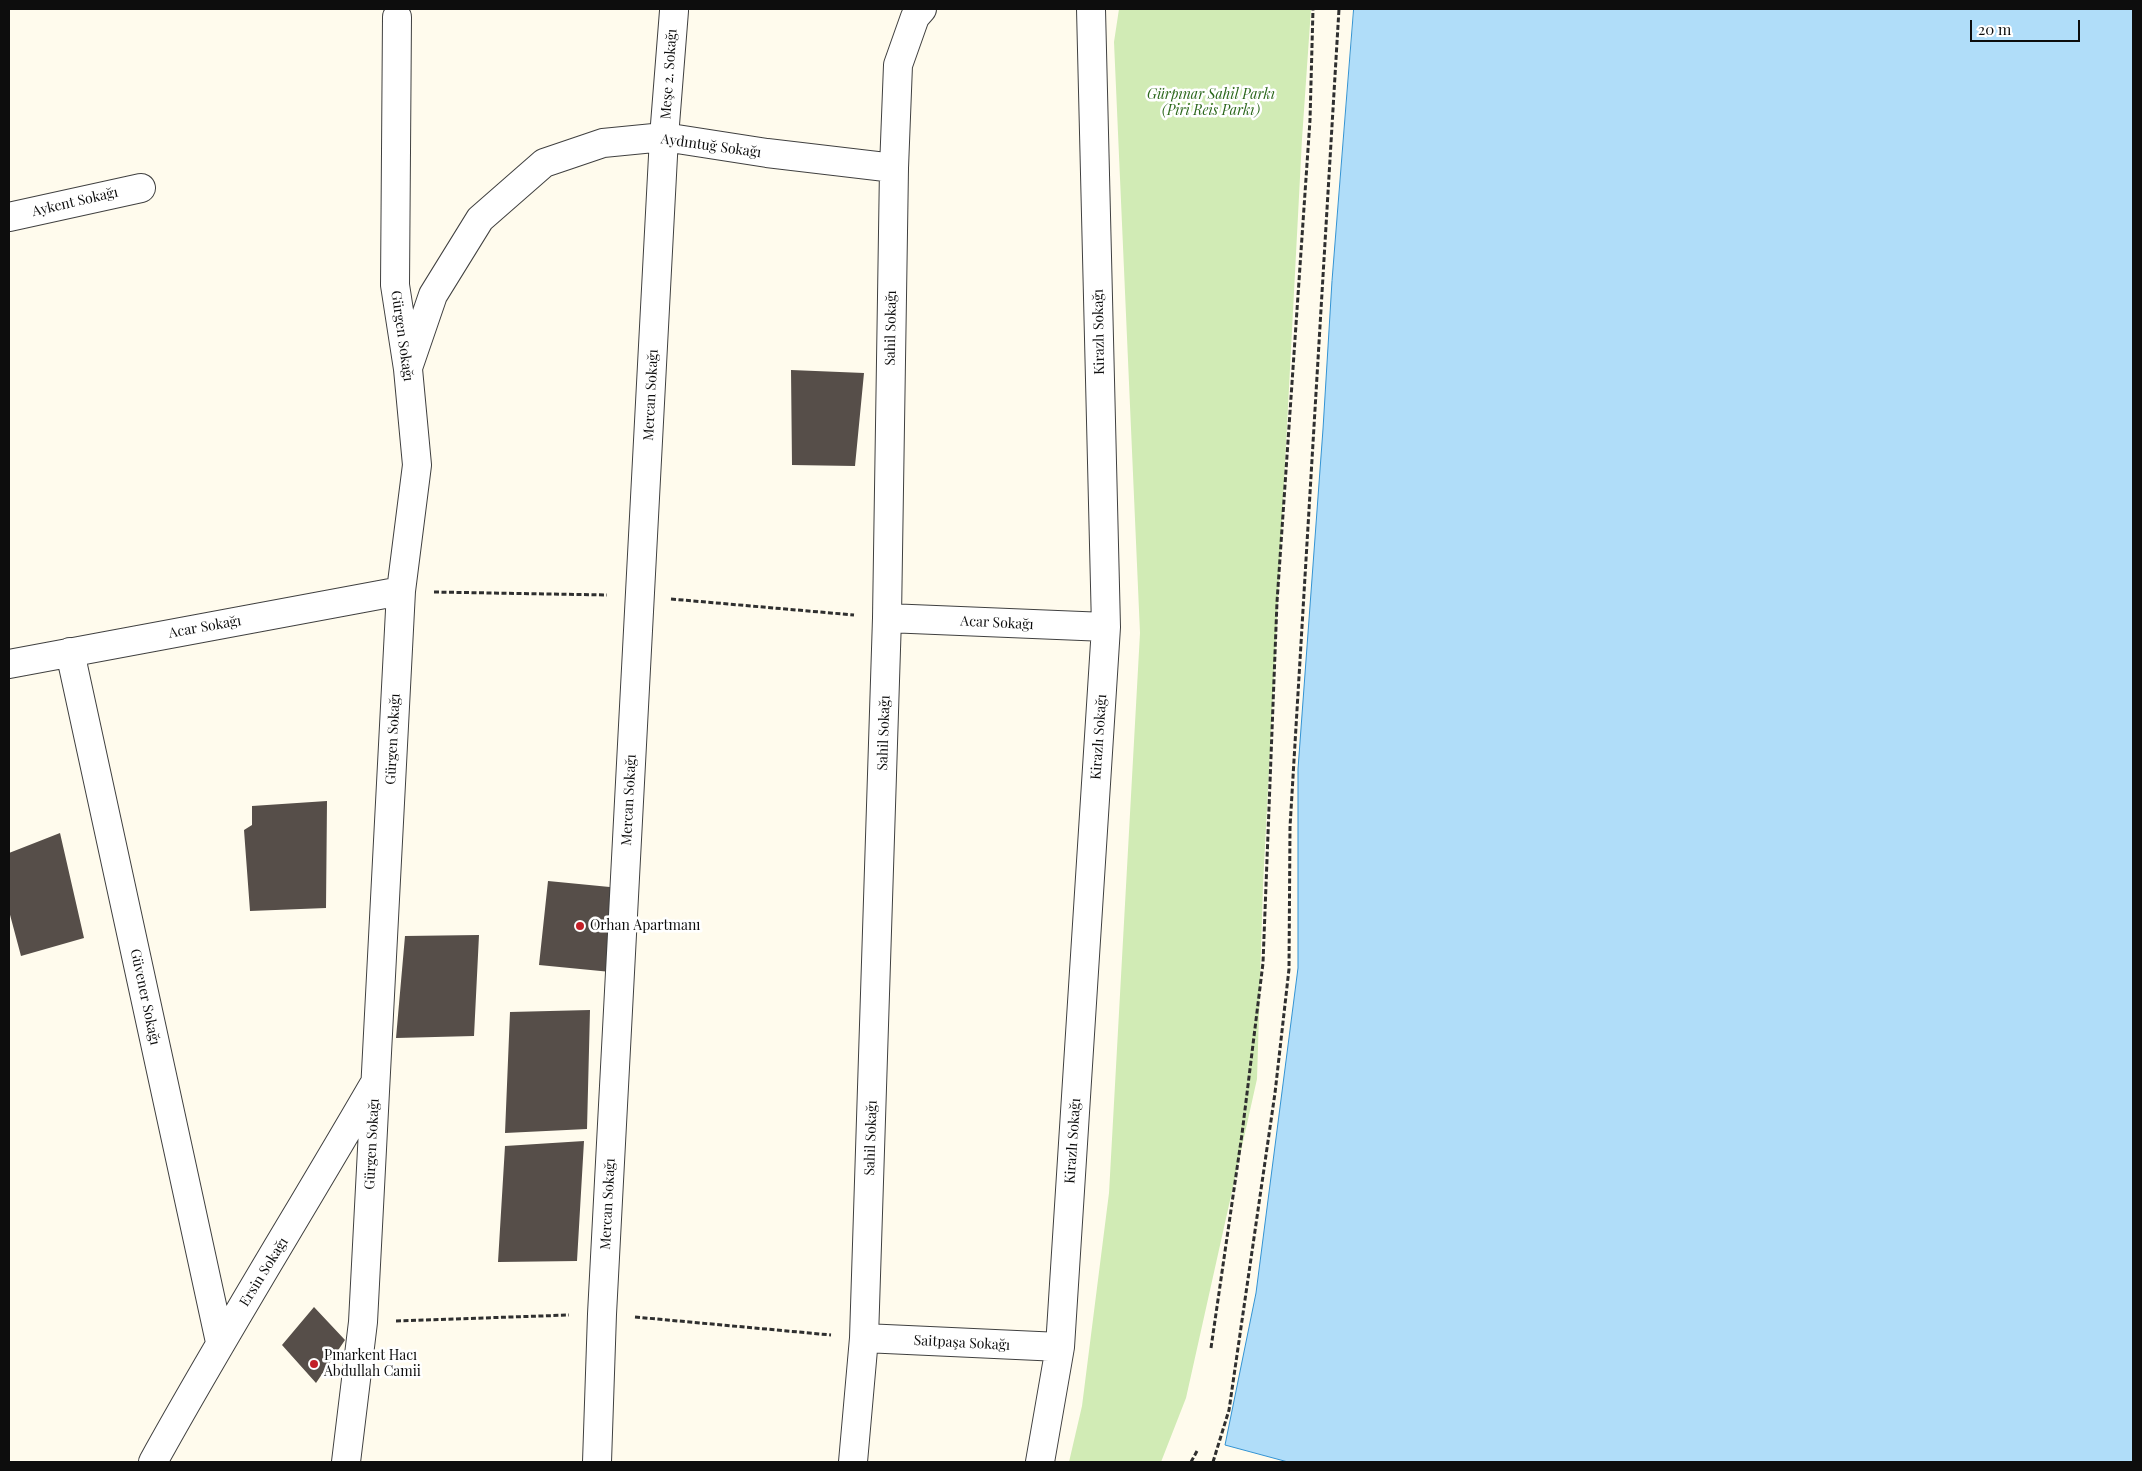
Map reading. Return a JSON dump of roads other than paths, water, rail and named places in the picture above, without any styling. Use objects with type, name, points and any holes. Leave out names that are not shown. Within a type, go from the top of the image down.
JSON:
[{"type":"street","name":"Sahil Sokağı","points":[[853,1462],[864,1338],[887,618],[894,168],[898,65],[916,17],[922,9]]},
{"type":"street","name":"Kirazlı Sokağı","points":[[1040,1462],[1060,1347],[1106,627],[1091,9]]},
{"type":"street","name":"Meşe 2. Sokağı","points":[[664,137],[674,11]]},
{"type":"street","name":"Gürgen Sokağı","points":[[346,1462],[363,1322],[401,591],[416,465],[408,369],[395,286],[397,17]]},
{"type":"street","name":"Aydıntuğ Sokağı","points":[[408,369],[433,295],[480,219],[544,163],[603,143],[664,137],[768,153],[894,168]]},
{"type":"street","name":"Mercan Sokağı","points":[[598,1462],[602,1304],[664,137]]},
{"type":"street","name":"Aykent Sokağı","points":[[9,217],[141,188]]},
{"type":"street","name":"Acar Sokağı","points":[[9,664],[401,591]]},
{"type":"street","name":"Acar Sokağı","points":[[887,618],[1106,627]]},
{"type":"street","name":"Güvener Sokağı","points":[[70,652],[220,1342]]},
{"type":"street","name":"Ersin Sokağı","points":[[153,1462],[220,1342],[272,1261],[375,1082]]},
{"type":"street","name":"Saitpaşa Sokağı","points":[[864,1338],[1060,1347]]},
{"type":"water","points":[[1354,9],[2133,9],[2133,1462],[1288,1462],[1225,1445],[1256,1293],[1298,968],[1298,769],[1332,281]]},
{"type":"place","name":"Orhan Apartmanı","points":[[580,926]]},
{"type":"place","name":"Pınarkent Hacı Abdullah Camii","points":[[314,1364]]},
{"type":"park label","name":"Gürpınar Sahil Parkı (Piri Reis Parkı)","points":[[1211,104]]}]
